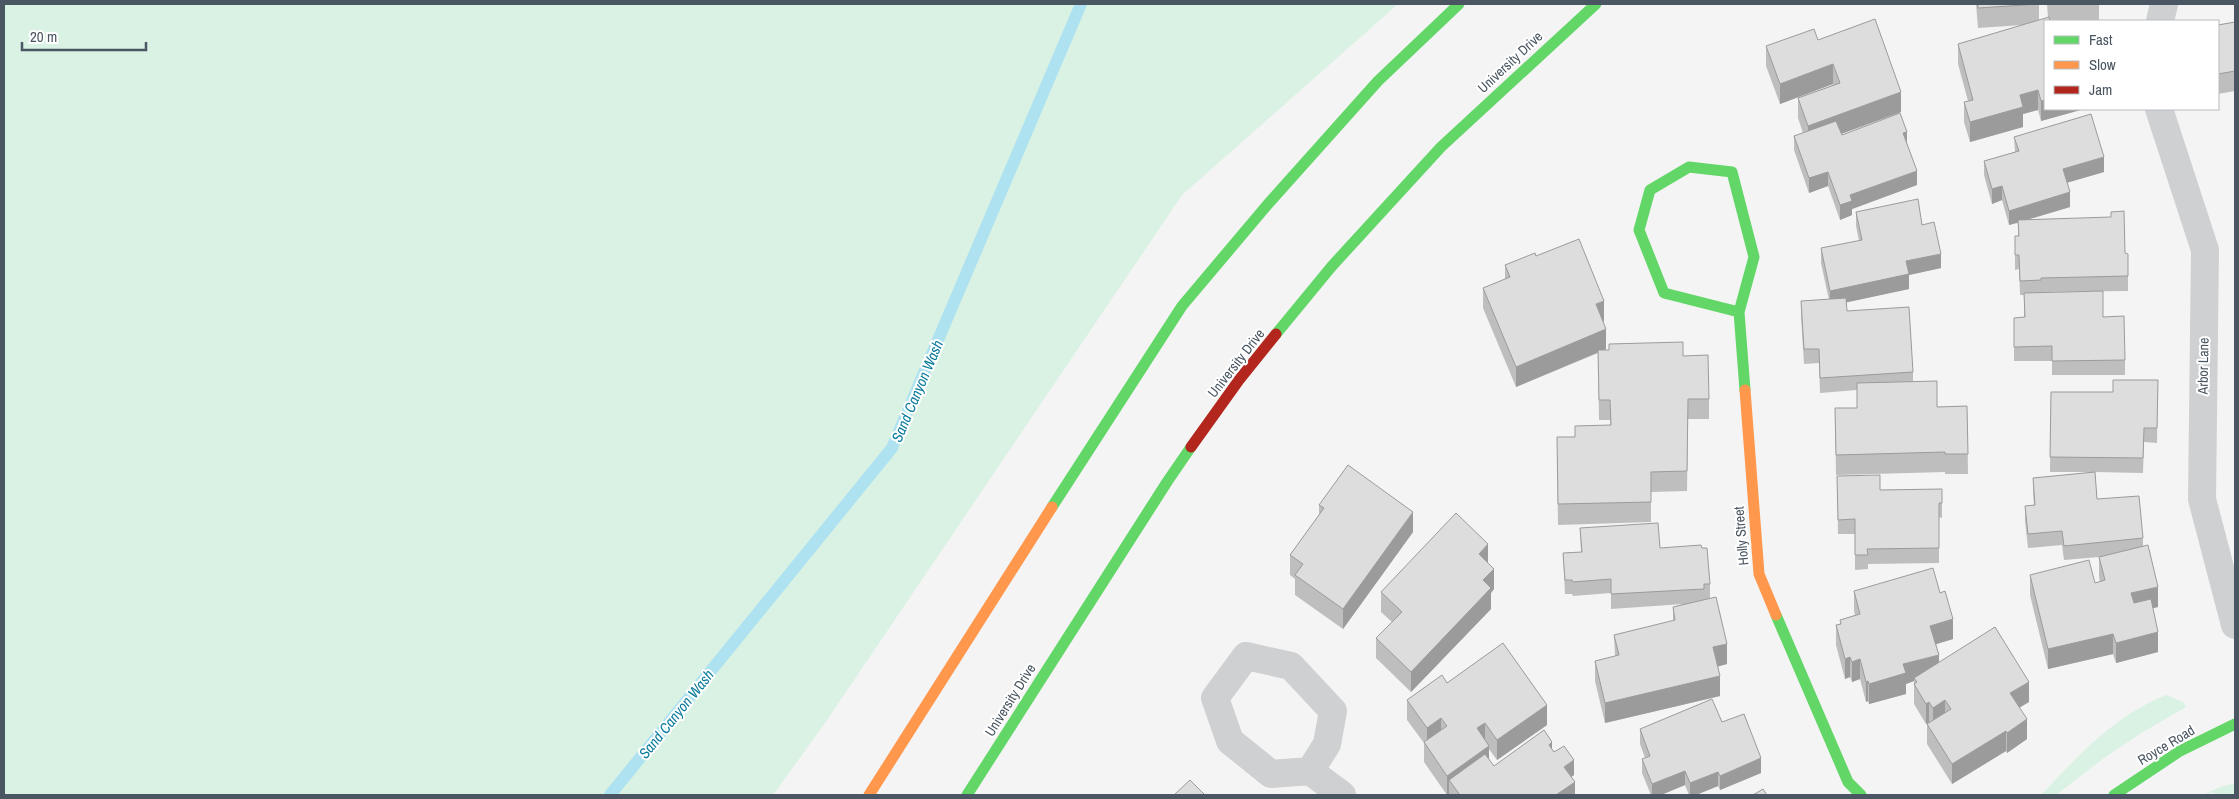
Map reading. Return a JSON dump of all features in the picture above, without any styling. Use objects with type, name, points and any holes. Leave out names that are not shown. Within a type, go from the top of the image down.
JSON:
[{"type":"main road","points":[[869,795],[991,600],[1182,306],[1268,204],[1378,80],[1459,4]]},
{"type":"main road","name":"University Drive","points":[[967,795],[1167,482],[1240,380],[1332,266],[1441,147],[1596,4]]},
{"type":"main road","name":"Holly Street","points":[[1739,312],[1664,293],[1639,230],[1650,190],[1689,167],[1732,172],[1754,257],[1739,312],[1759,574],[1848,782],[1861,795]]},
{"type":"main road","name":"Royce Road","points":[[2114,795],[2180,751],[2235,724]]},
{"type":"street","points":[[2160,20],[2164,4]]},
{"type":"street","name":"Arbor Lane","points":[[2159,110],[2205,250],[2202,499],[2235,625]]},
{"type":"street","points":[[1310,771],[1327,744],[1333,711],[1291,666],[1246,656],[1215,698],[1230,741],[1271,774],[1310,771],[1342,795]]},
{"type":"green space","points":[[4,4],[1398,4],[1182,195],[825,723],[773,795],[4,795]]},
{"type":"green space","points":[[2166,695],[2183,702],[2186,707],[2104,758],[2056,795],[2041,795],[2083,752],[2113,726],[2147,704]]},
{"type":"green space","points":[[2235,784],[2235,795],[2219,795],[2210,792],[2208,795],[2204,795],[2211,791],[2226,785]]},
{"type":"building","points":[[1978,4],[2039,4],[1978,8]]},
{"type":"building","points":[[2049,17],[2050,20],[2044,20],[2044,100],[2041,101],[2038,90],[2020,95],[2023,107],[1970,122],[1964,102],[1973,100],[1958,44]]},
{"type":"building","points":[[1875,19],[1901,92],[1808,126],[1798,98],[1840,83],[1833,64],[1780,84],[1766,46],[1814,29],[1818,40]]},
{"type":"building","points":[[2235,22],[2235,71],[2219,74],[2219,25]]},
{"type":"building","points":[[1900,113],[1907,132],[1903,133],[1917,171],[1850,195],[1852,201],[1840,205],[1828,172],[1809,178],[1794,136],[1836,121],[1842,135]]},
{"type":"building","points":[[2091,114],[2104,157],[2063,169],[2070,192],[2009,211],[2002,186],[1992,189],[1984,161],[2019,151],[2014,137]]},
{"type":"building","points":[[1918,199],[1922,225],[1934,222],[1941,254],[1906,261],[1909,274],[1830,291],[1821,248],[1862,240],[1856,212]]},
{"type":"building","points":[[2124,211],[2125,253],[2128,254],[2128,276],[2041,278],[2041,280],[2020,281],[2019,255],[2015,255],[2015,236],[2019,236],[2018,220],[2111,217],[2111,212]]},
{"type":"building","points":[[1579,239],[1604,301],[1596,304],[1606,329],[1516,367],[1483,288],[1510,277],[1505,265],[1535,253],[1536,256]]},
{"type":"building","points":[[2103,291],[2103,317],[2124,316],[2125,360],[2052,361],[2052,346],[2014,347],[2014,318],[2025,317],[2024,293]]},
{"type":"building","points":[[1846,298],[1847,311],[1909,307],[1913,372],[1820,378],[1819,349],[1804,349],[1801,301]]},
{"type":"building","points":[[1683,342],[1683,356],[1708,355],[1709,399],[1688,399],[1687,471],[1651,472],[1651,502],[1558,504],[1557,437],[1575,437],[1575,426],[1611,425],[1610,400],[1599,400],[1598,350],[1609,350],[1609,344]]},
{"type":"building","points":[[2113,380],[2158,380],[2157,428],[2144,428],[2143,458],[2050,457],[2051,392],[2113,392]]},
{"type":"building","points":[[1937,381],[1937,407],[1967,406],[1968,454],[1945,454],[1945,452],[1836,455],[1835,408],[1857,408],[1857,383]]},
{"type":"building","points":[[1348,465],[1413,512],[1343,609],[1295,575],[1303,564],[1290,555],[1324,508],[1319,505]]},
{"type":"building","points":[[2095,472],[2097,499],[2139,496],[2143,538],[2064,546],[2062,531],[2028,534],[2025,506],[2035,505],[2033,478]]},
{"type":"building","points":[[1880,475],[1880,490],[1942,489],[1942,503],[1939,503],[1939,548],[1867,549],[1868,555],[1855,555],[1855,519],[1838,520],[1837,476]]},
{"type":"building","points":[[1456,513],[1488,544],[1479,554],[1494,569],[1483,580],[1491,588],[1411,672],[1376,638],[1402,612],[1381,592]]},
{"type":"building","points":[[1658,523],[1660,548],[1701,545],[1702,548],[1707,548],[1710,584],[1704,584],[1704,589],[1611,594],[1611,579],[1573,582],[1572,580],[1565,580],[1563,553],[1582,552],[1580,528]]},
{"type":"building","points":[[2148,545],[2158,587],[2131,593],[2134,603],[2151,599],[2158,632],[2116,643],[2113,634],[2048,649],[2030,575],[2089,560],[2095,583],[2105,580],[2099,557]]},
{"type":"building","points":[[1933,568],[1940,593],[1945,591],[1953,619],[1930,626],[1939,655],[1903,664],[1906,673],[1869,684],[1868,681],[1866,682],[1860,659],[1852,662],[1850,657],[1845,659],[1836,625],[1841,624],[1840,620],[1860,614],[1854,591]]},
{"type":"building","points":[[1716,597],[1727,644],[1713,647],[1720,676],[1605,703],[1595,661],[1619,655],[1614,635],[1675,620],[1673,607]]},
{"type":"building","points":[[1995,627],[2029,682],[2010,693],[2027,719],[2007,733],[2006,731],[1952,764],[1927,724],[1951,709],[1945,700],[1933,708],[1929,702],[1926,704],[1914,684],[1917,682],[1914,678]]},
{"type":"building","points":[[1503,643],[1547,705],[1497,740],[1485,723],[1477,728],[1489,746],[1447,776],[1424,742],[1447,726],[1441,718],[1427,728],[1407,700],[1442,675],[1447,683]]},
{"type":"building","points":[[1712,699],[1722,722],[1744,714],[1761,758],[1720,776],[1718,772],[1690,783],[1685,771],[1652,784],[1642,759],[1650,756],[1640,729]]},
{"type":"building","points":[[1544,730],[1552,742],[1549,745],[1554,752],[1564,746],[1574,760],[1564,767],[1575,782],[1556,795],[1460,795],[1449,780],[1485,754],[1494,766]]},
{"type":"building","points":[[1190,780],[1205,795],[1174,795]]},
{"type":"building","points":[[1763,789],[1767,795],[1753,795]]},
{"type":"waterway","name":"Sand Canyon Wash","points":[[610,795],[892,448],[1081,4]]},
{"type":"traffic: fast","points":[[1052,507],[1182,306],[1268,204],[1378,81],[1459,4]]},
{"type":"traffic: fast","points":[[1276,334],[1332,266],[1441,147],[1596,4]]},
{"type":"traffic: fast","points":[[1739,312],[1664,293],[1639,230],[1650,190],[1689,167],[1732,172],[1754,257],[1739,312],[1745,390]]},
{"type":"traffic: fast","points":[[967,795],[1191,447]]},
{"type":"traffic: fast","points":[[1776,615],[1848,782],[1861,795]]},
{"type":"traffic: fast","points":[[2114,795],[2180,751],[2235,724]]},
{"type":"traffic: slow","points":[[1745,390],[1759,574],[1776,615]]},
{"type":"traffic: slow","points":[[869,795],[1052,507]]},
{"type":"traffic: jam","points":[[1191,447],[1239,380],[1276,334]]}]
